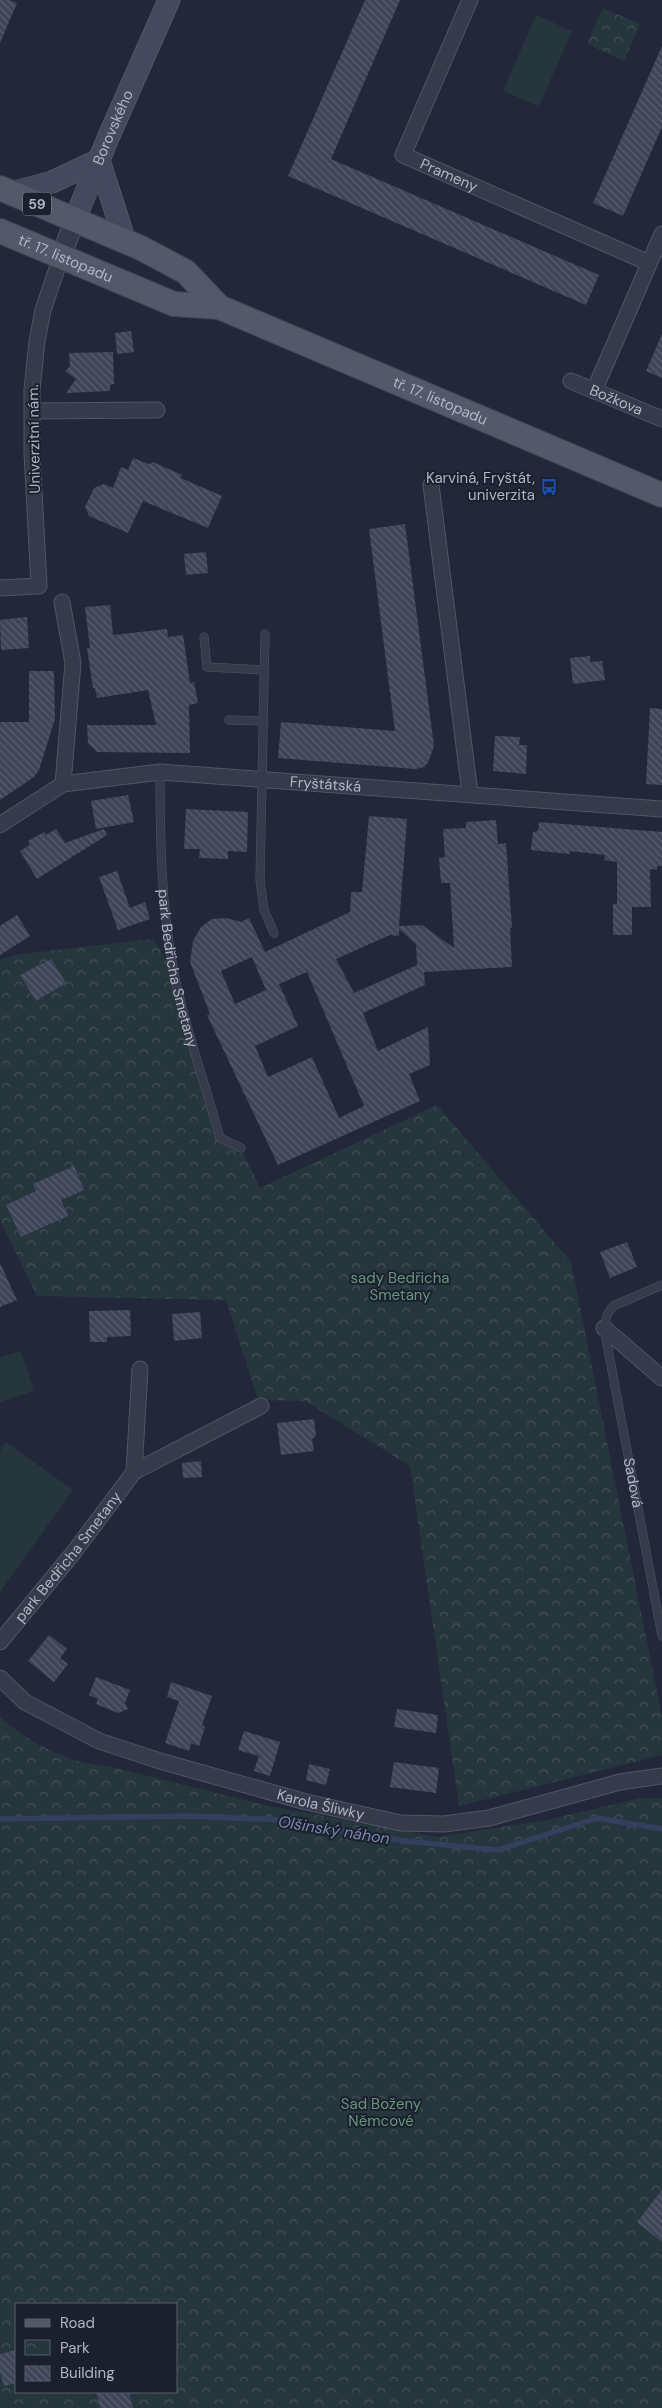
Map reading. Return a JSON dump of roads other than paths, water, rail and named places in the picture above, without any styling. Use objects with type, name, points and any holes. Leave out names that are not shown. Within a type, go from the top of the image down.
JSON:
[{"type":"main road","name":"Borovského","points":[[75,219],[169,0]]},
{"type":"main road","points":[[5,190],[52,182],[99,160],[125,242]]},
{"type":"main road","name":"tř. 17. listopadu","points":[[5,190],[75,219],[186,272],[219,307]]},
{"type":"main road","name":"tř. 17. listopadu","points":[[0,231],[174,304],[219,307],[662,495]]},
{"type":"street","name":"Prameny","points":[[470,0],[403,155],[649,263]]},
{"type":"street","name":"Borovského","points":[[61,257],[75,219]]},
{"type":"street","points":[[594,391],[662,234]]},
{"type":"street","name":"Univerzitní nám.","points":[[0,588],[39,586],[32,454],[36,341],[43,310],[61,257]]},
{"type":"street","name":"Božkova","points":[[571,381],[662,419]]},
{"type":"street","points":[[33,411],[156,410]]},
{"type":"street","points":[[431,485],[470,794]]},
{"type":"street","points":[[62,602],[73,663],[63,784]]},
{"type":"street","name":"Fryštátská","points":[[0,824],[63,784],[160,772],[264,778],[662,809]]},
{"type":"street","points":[[604,1328],[662,1378]]},
{"type":"street","points":[[134,1472],[140,1369]]},
{"type":"street","name":"park Bedřicha Smetany","points":[[0,1642],[74,1552],[134,1472],[261,1406]]},
{"type":"street","name":"Karola Śliwky","points":[[0,1678],[25,1702],[99,1741],[160,1761],[306,1802],[401,1822],[444,1824],[489,1818],[620,1782],[662,1776]]},
{"type":"lane","points":[[265,634],[264,778],[260,880],[264,910],[274,933]]},
{"type":"lane","points":[[204,637],[207,667],[265,670]]},
{"type":"lane","points":[[229,720],[264,721]]},
{"type":"lane","name":"park Bedřicha Smetany","points":[[160,772],[160,850],[167,925],[175,974],[220,1138],[241,1148]]},
{"type":"lane","points":[[604,1328],[607,1315],[613,1306],[662,1284]]},
{"type":"lane","name":"Sadová","points":[[604,1328],[662,1636]]},
{"type":"waterway","name":"Olšinský náhon","points":[[0,1819],[191,1816],[280,1820],[404,1841],[498,1850],[597,1818],[662,1829]]},
{"type":"place","name":"Karviná, Fryštát, univerzita","points":[[549,487]]},
{"type":"park label","name":"sady Bedřicha Smetany","points":[[400,1286]]},
{"type":"park label","name":"Sad Boženy Němcové","points":[[381,2112]]}]
